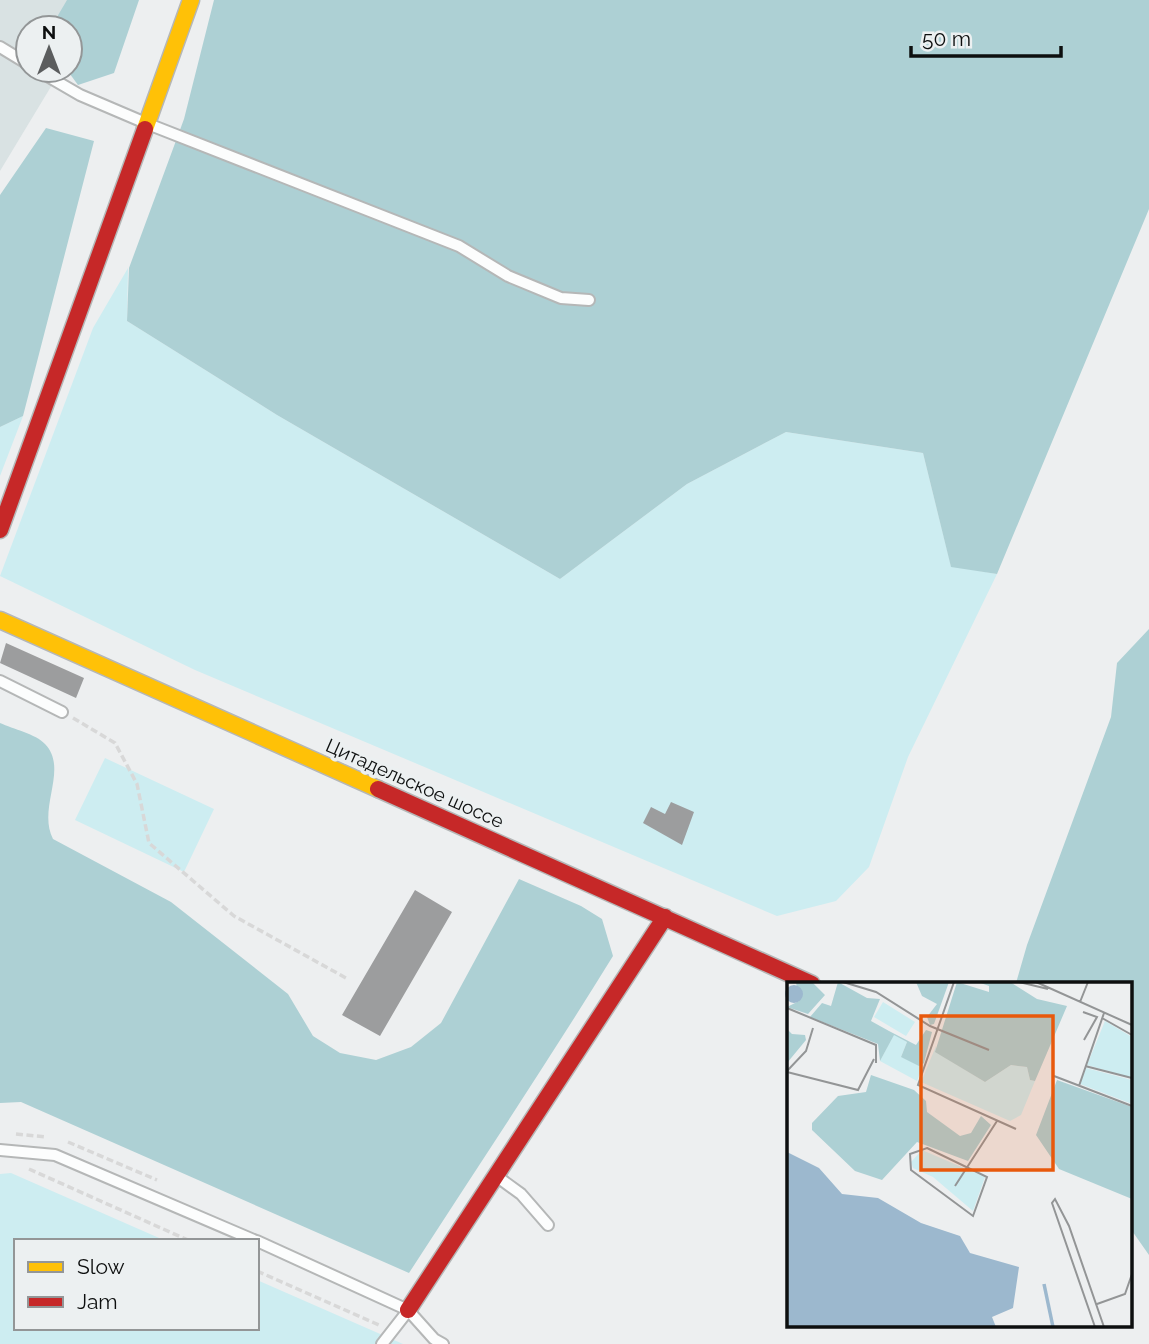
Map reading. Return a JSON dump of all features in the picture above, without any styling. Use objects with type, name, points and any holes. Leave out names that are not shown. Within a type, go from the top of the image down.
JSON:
[{"type":"street","points":[[0,530],[191,0]]},
{"type":"street","name":"Цитадельское шоссе","points":[[0,620],[808,982]]},
{"type":"street","points":[[408,1310],[665,917]]},
{"type":"lane","points":[[61,84],[148,124],[458,246],[508,276],[561,298],[589,300]]},
{"type":"lane","points":[[0,681],[62,712]]},
{"type":"lane","points":[[0,1150],[55,1154],[251,1239]]},
{"type":"lane","points":[[494,1175],[522,1194],[548,1225]]},
{"type":"lane","points":[[259,1242],[408,1310],[434,1339],[443,1344]]},
{"type":"lane","points":[[382,1344],[408,1310]]},
{"type":"path","points":[[62,712],[115,743],[136,784],[149,843],[234,916],[346,978]]},
{"type":"path","points":[[26,1168],[186,1239]]},
{"type":"path","points":[[259,1272],[392,1331]]},
{"type":"shaded area","points":[[0,0],[104,0],[84,16],[84,14],[14,14],[14,84],[53,84],[0,171]]},
{"type":"shaded area","points":[[67,0],[139,0],[114,73],[84,83],[84,14],[59,14]]},
{"type":"shaded area","points":[[214,0],[1149,0],[1149,209],[997,574],[951,567],[923,453],[786,432],[687,484],[560,579],[277,415],[127,321],[129,268],[184,119]]},
{"type":"shaded area","points":[[46,128],[94,141],[23,416],[0,427],[0,195]]},
{"type":"shaded area","points":[[128,268],[127,321],[277,415],[560,579],[687,484],[786,432],[923,453],[951,566],[997,574],[908,757],[869,867],[836,901],[777,916],[195,670],[0,576],[93,328]]},
{"type":"shaded area","points":[[23,416],[0,476],[0,427]]},
{"type":"shaded area","points":[[1149,629],[1149,1255],[1132,1231],[1132,982],[1016,982],[1027,945],[1111,717],[1117,663]]},
{"type":"shaded area","points":[[0,723],[36,737],[52,754],[54,777],[48,815],[53,839],[171,902],[288,994],[313,1036],[340,1053],[376,1060],[411,1047],[441,1023],[519,879],[581,906],[602,919],[613,956],[409,1273],[21,1102],[0,1103]]},
{"type":"shaded area","points":[[105,758],[214,809],[184,872],[75,820]]},
{"type":"shaded area","points":[[11,1173],[161,1239],[14,1239],[14,1330],[259,1330],[259,1281],[403,1344],[0,1344],[0,1174]]},
{"type":"building","points":[[6,643],[84,678],[76,698],[0,663]]},
{"type":"building","points":[[671,802],[694,812],[682,845],[643,823],[651,807],[665,814]]},
{"type":"building","points":[[415,890],[452,912],[380,1036],[342,1015]]},
{"type":"traffic: slow","points":[[145,129],[191,0]]},
{"type":"traffic: slow","points":[[0,620],[378,789]]},
{"type":"traffic: jam","points":[[0,530],[145,129]]},
{"type":"traffic: jam","points":[[378,789],[808,982]]},
{"type":"traffic: jam","points":[[408,1310],[665,917]]}]
